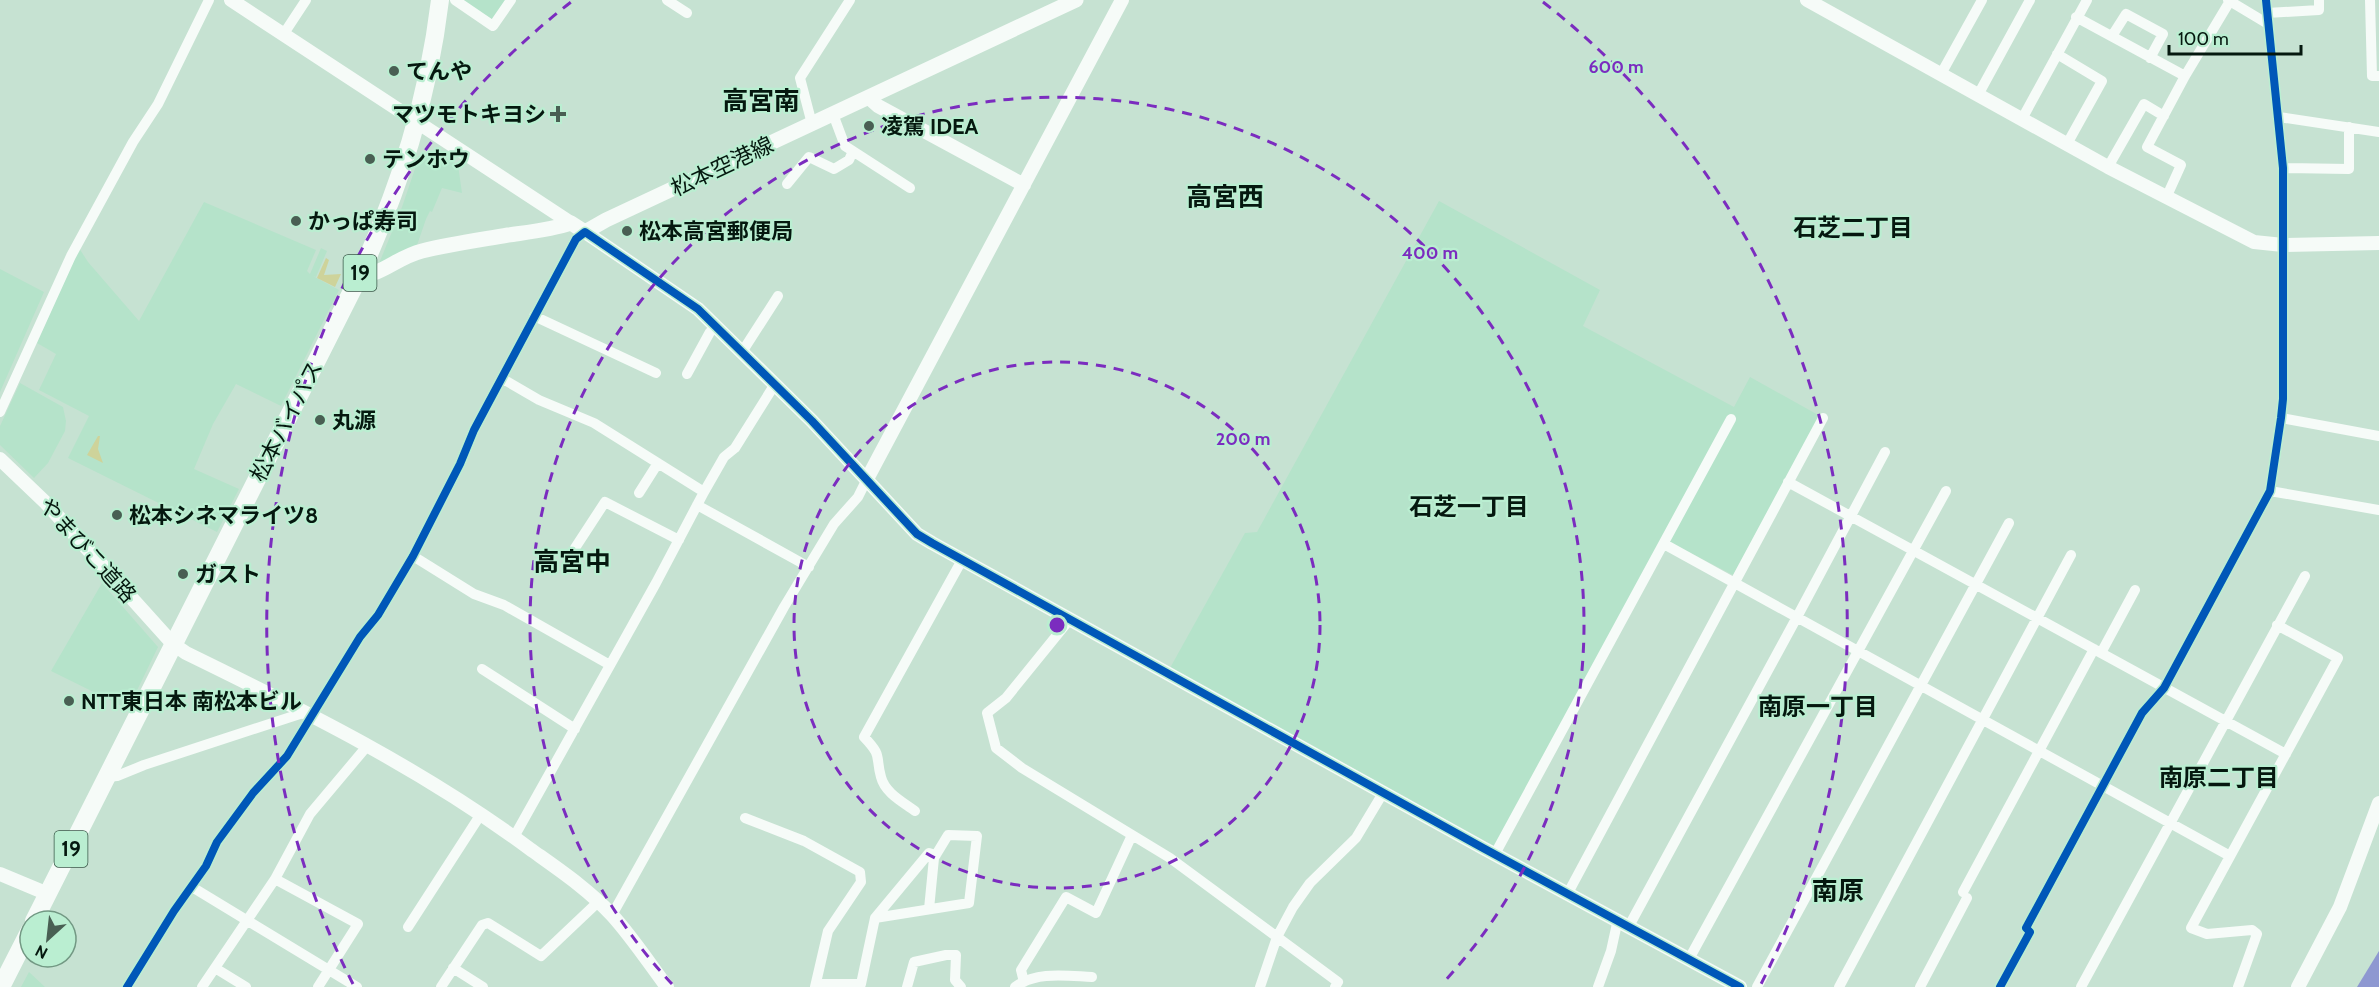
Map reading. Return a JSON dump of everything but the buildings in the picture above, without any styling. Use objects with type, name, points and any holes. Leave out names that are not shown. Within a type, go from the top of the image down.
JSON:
[{"type":"highway","name":"松本バイパス","points":[[40,909],[359,277],[394,194],[417,122],[426,84],[440,0]]},
{"type":"highway","points":[[1,987],[18,954]]},
{"type":"main road","name":"松本空港線","points":[[585,232],[606,220],[1076,0]]},
{"type":"main road","points":[[359,277],[375,275],[398,260],[418,252],[459,243],[555,228],[571,223],[585,232]]},
{"type":"street","points":[[0,412],[71,256],[132,142],[158,104],[209,0]]},
{"type":"street","points":[[231,0],[571,223]]},
{"type":"street","points":[[283,34],[306,0]]},
{"type":"street","points":[[455,0],[493,26],[510,0]]},
{"type":"street","points":[[667,0],[687,13]]},
{"type":"street","points":[[812,124],[800,78],[850,0]]},
{"type":"street","points":[[612,915],[808,567],[834,524],[858,497],[1122,0]]},
{"type":"street","points":[[1807,0],[2108,167],[2254,242],[2283,245],[2379,243]]},
{"type":"street","points":[[1941,74],[1982,0]]},
{"type":"street","points":[[1978,95],[2030,0]]},
{"type":"street","points":[[2022,119],[2086,0]]},
{"type":"street","points":[[2000,987],[2030,932],[2026,928],[2142,713],[2164,688],[2270,491],[2283,399],[2283,168],[2266,0]]},
{"type":"street","points":[[2268,19],[2294,6],[2319,10],[2319,0]]},
{"type":"street","points":[[2370,0],[2372,76],[2379,76]]},
{"type":"street","points":[[2166,198],[2181,165],[2147,147],[2185,76],[2229,1],[2268,19]]},
{"type":"street","points":[[2112,36],[2126,14],[2163,34],[2150,58]]},
{"type":"street","points":[[2076,17],[2185,76]]},
{"type":"street","points":[[2057,54],[2102,81],[2067,144]]},
{"type":"street","points":[[869,98],[878,106],[1023,185]]},
{"type":"street","points":[[2108,167],[2144,104],[2164,116]]},
{"type":"street","points":[[833,114],[845,146],[910,188]]},
{"type":"street","points":[[2279,117],[2379,132]]},
{"type":"street","points":[[2283,168],[2349,169],[2349,127]]},
{"type":"street","points":[[787,184],[809,157],[834,169],[849,160],[854,151]]},
{"type":"street","points":[[128,987],[239,810],[287,756],[309,713],[360,637],[378,615],[413,556],[460,464],[474,430],[503,379],[534,316],[576,239],[585,232],[690,304],[775,384],[917,534],[1383,793],[1740,987]]},
{"type":"street","points":[[742,352],[778,296]]},
{"type":"street","points":[[534,316],[656,373]]},
{"type":"street","points":[[687,374],[710,332]]},
{"type":"street","points":[[503,379],[539,400],[594,423],[704,492]]},
{"type":"street","points":[[514,837],[724,457],[735,448],[775,384]]},
{"type":"street","points":[[1568,893],[1823,418]]},
{"type":"street","points":[[2281,418],[2379,436]]},
{"type":"street","points":[[1495,854],[1731,419]]},
{"type":"street","points":[[1598,987],[1623,922],[1797,617],[1885,452]]},
{"type":"street","name":"やまびこ道路","points":[[0,459],[46,503],[173,644],[186,653],[309,713],[481,814],[514,837],[612,915],[663,985]]},
{"type":"street","points":[[639,493],[658,463]]},
{"type":"street","points":[[1788,482],[2286,754]]},
{"type":"street","points":[[1689,959],[1946,491]]},
{"type":"street","points":[[2270,491],[2379,510]]},
{"type":"street","points":[[575,548],[605,502],[679,540]]},
{"type":"street","points":[[697,505],[808,567]]},
{"type":"street","points":[[1757,987],[2009,523]]},
{"type":"street","points":[[1664,544],[2230,856]]},
{"type":"street","points":[[1839,987],[2071,555]]},
{"type":"street","points":[[413,556],[474,594],[504,605],[610,665]]},
{"type":"street","points":[[915,811],[889,792],[881,777],[879,757],[864,737],[962,561]]},
{"type":"street","points":[[2081,987],[2305,576]]},
{"type":"street","points":[[1920,987],[2039,750],[2135,590]]},
{"type":"street","points":[[1070,619],[1006,698],[987,713],[996,748],[1022,768],[1170,858],[1338,982],[1335,987]]},
{"type":"street","points":[[2238,987],[2257,934],[2252,930],[2207,934],[2190,928],[2338,658],[2277,625]]},
{"type":"street","points":[[482,669],[575,729]]},
{"type":"street","points":[[107,777],[117,776],[144,765],[309,713]]},
{"type":"street","points":[[202,987],[275,879],[310,814],[368,746]]},
{"type":"street","points":[[1260,987],[1277,937],[1293,907],[1310,883],[1356,838],[1383,793]]},
{"type":"street","points":[[2298,987],[2340,907],[2379,804]]},
{"type":"street","points":[[408,927],[481,814]]},
{"type":"street","points":[[745,818],[804,841],[860,873],[861,882],[828,931],[816,985],[861,984],[875,918],[929,853],[936,855]]},
{"type":"street","points":[[875,918],[969,903],[976,836],[948,835],[934,858],[929,909]]},
{"type":"street","points":[[1092,977],[1050,976],[1020,985],[1021,970],[1066,897],[1096,913],[1132,835]]},
{"type":"street","points":[[0,874],[48,894]]},
{"type":"street","points":[[275,879],[358,924],[318,987]]},
{"type":"street","points":[[192,887],[357,987]]},
{"type":"street","points":[[441,987],[482,925],[488,923],[541,956],[598,902]]},
{"type":"street","points":[[907,987],[914,962],[956,955],[955,981],[961,987]]},
{"type":"street","points":[[215,968],[246,987]]},
{"type":"street","points":[[453,968],[483,987]]},
{"type":"shaded area","points":[[461,0],[507,0],[493,20]]},
{"type":"shaded area","points":[[434,151],[458,165],[462,193],[442,188],[432,212],[430,211],[426,219],[416,248],[378,266],[419,157]]},
{"type":"shaded area","points":[[1439,201],[1600,290],[1583,326],[1734,407],[1750,377],[1820,416],[1733,575],[1664,539],[1496,847],[1170,668],[1245,533],[1257,532]]},
{"type":"shaded area","points":[[204,202],[316,250],[307,271],[310,274],[321,248],[327,251],[316,277],[313,276],[339,290],[281,406],[236,384],[213,424],[194,469],[239,489],[217,532],[68,458],[89,416],[39,390],[56,354],[37,343],[79,248],[88,262],[139,321]]},
{"type":"shaded area","points":[[326,258],[329,260],[324,275],[341,274],[335,287],[317,278]]},
{"type":"shaded area","points":[[0,269],[44,292],[0,392]]},
{"type":"shaded area","points":[[20,383],[63,407],[66,421],[65,431],[48,463],[34,478],[0,445],[0,426]]},
{"type":"shaded area","points":[[100,436],[98,449],[103,463],[87,455]]},
{"type":"shaded area","points":[[102,583],[158,647],[128,709],[51,671]]},
{"type":"shaded area","points":[[29,972],[45,987],[21,987]]},
{"type":"water","points":[[2379,951],[2379,987],[2357,987]]},
{"type":"cycle path","points":[[2000,987],[2030,932],[2026,928],[2142,713],[2164,688],[2270,491],[2283,399],[2283,168],[2266,0]]},
{"type":"cycle path","points":[[127,987],[174,911],[206,866],[217,842],[253,793],[287,756],[360,637],[378,615],[413,556],[460,464],[474,430],[576,239],[585,232],[698,309],[812,421],[917,534],[1483,848],[1740,987]]},
{"type":"place","name":"てんや","points":[[394,71]]},
{"type":"place","name":"マツモトキヨシ","points":[[558,114]]},
{"type":"place","name":"凌駕 IDEA","points":[[869,126]]},
{"type":"place","name":"テンホウ","points":[[370,159]]},
{"type":"place","name":"かっぱ寿司","points":[[296,221]]},
{"type":"place","name":"松本高宮郵便局","points":[[627,231]]},
{"type":"place","name":"丸源","points":[[320,420]]},
{"type":"place","name":"松本シネマライツ8","points":[[117,515]]},
{"type":"place","name":"ガスト","points":[[183,574]]},
{"type":"place","name":"NTT東日本 南松本ビル","points":[[69,701]]},
{"type":"district","name":"高宮南","points":[[761,101]]},
{"type":"district","name":"高宮西","points":[[1225,197]]},
{"type":"district","name":"石芝二丁目","points":[[1853,228]]},
{"type":"district","name":"石芝一丁目","points":[[1469,507]]},
{"type":"district","name":"高宮中","points":[[572,562]]},
{"type":"district","name":"南原一丁目","points":[[1818,707]]},
{"type":"district","name":"南原二丁目","points":[[2219,778]]},
{"type":"district","name":"南原","points":[[1838,891]]}]
